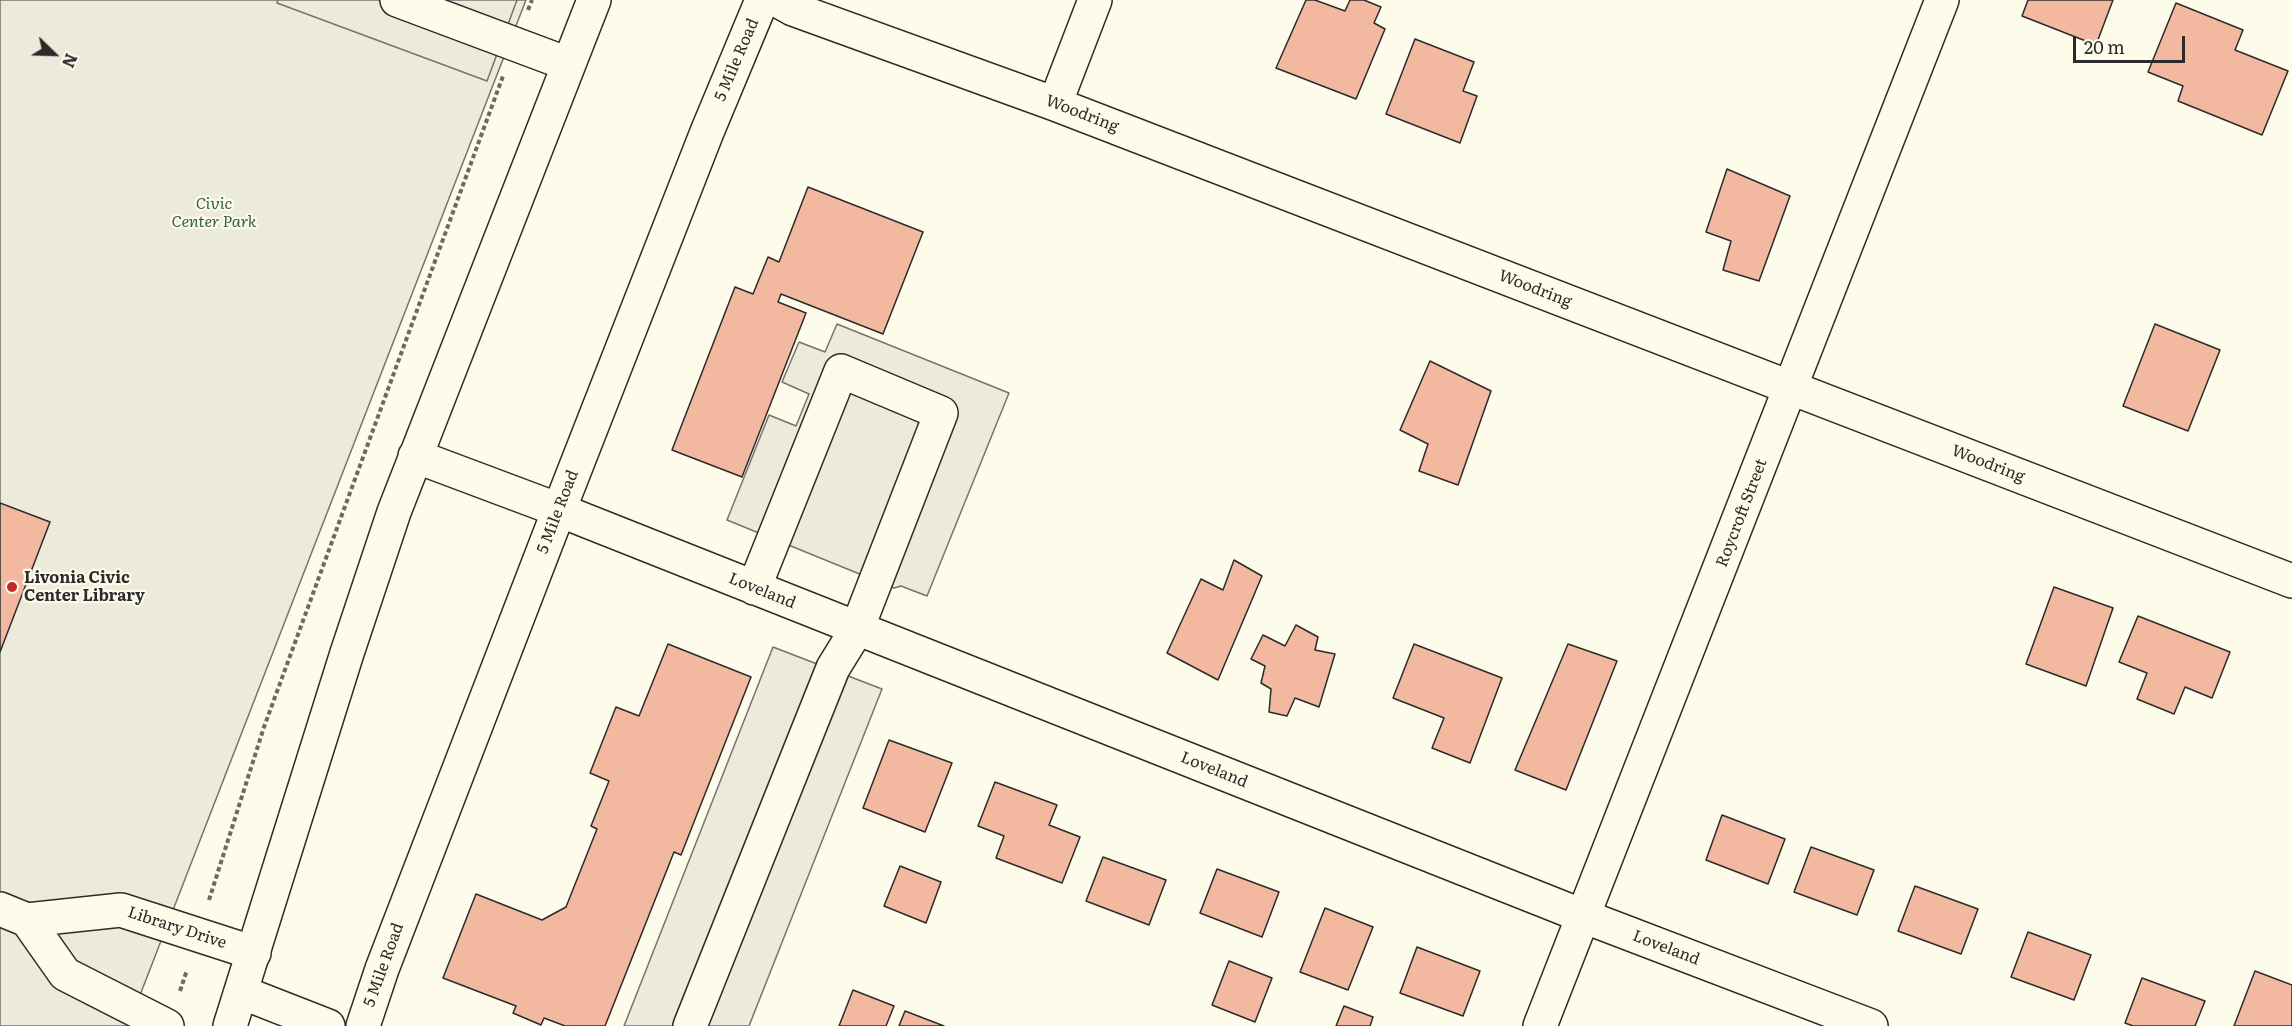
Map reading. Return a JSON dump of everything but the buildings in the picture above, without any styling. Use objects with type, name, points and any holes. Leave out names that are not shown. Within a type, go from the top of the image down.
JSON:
[{"type":"street","points":[[397,0],[568,63]]},
{"type":"street","points":[[230,1026],[347,652],[394,512],[594,0]]},
{"type":"street","name":"5 Mile Road","points":[[363,1026],[382,969],[559,510],[707,132],[762,0]]},
{"type":"street","name":"Woodring","points":[[777,0],[793,9],[1055,104],[2292,581]]},
{"type":"street","points":[[1055,104],[1095,0]]},
{"type":"street","name":"Roycroft Street","points":[[1540,1026],[1942,0]]},
{"type":"street","points":[[690,1026],[833,668],[858,629],[941,413],[841,371],[754,588]]},
{"type":"street","name":"Loveland","points":[[416,456],[559,510],[1583,916],[1871,1026]]},
{"type":"street","name":"Library Drive","points":[[14,915],[121,910],[254,953]]},
{"type":"street","name":"Library Drive","points":[[14,915],[65,974],[167,1026]]},
{"type":"street","points":[[241,992],[328,1026]]},
{"type":"path","points":[[178,995],[264,727],[532,0]]},
{"type":"green space","name":"Civic Center Park","points":[[0,0],[526,0],[128,1026],[0,1026]]},
{"type":"shaded area","points":[[278,0],[517,0],[487,81],[277,3]]},
{"type":"shaded area","points":[[837,324],[1009,393],[927,596],[901,586],[894,588],[727,520],[769,415],[796,426],[809,394],[782,382],[799,342],[825,352]]},
{"type":"shaded area","points":[[773,647],[882,689],[749,1026],[624,1026]]},
{"type":"place","name":"Livonia Civic Center Library","points":[[12,587]]}]
